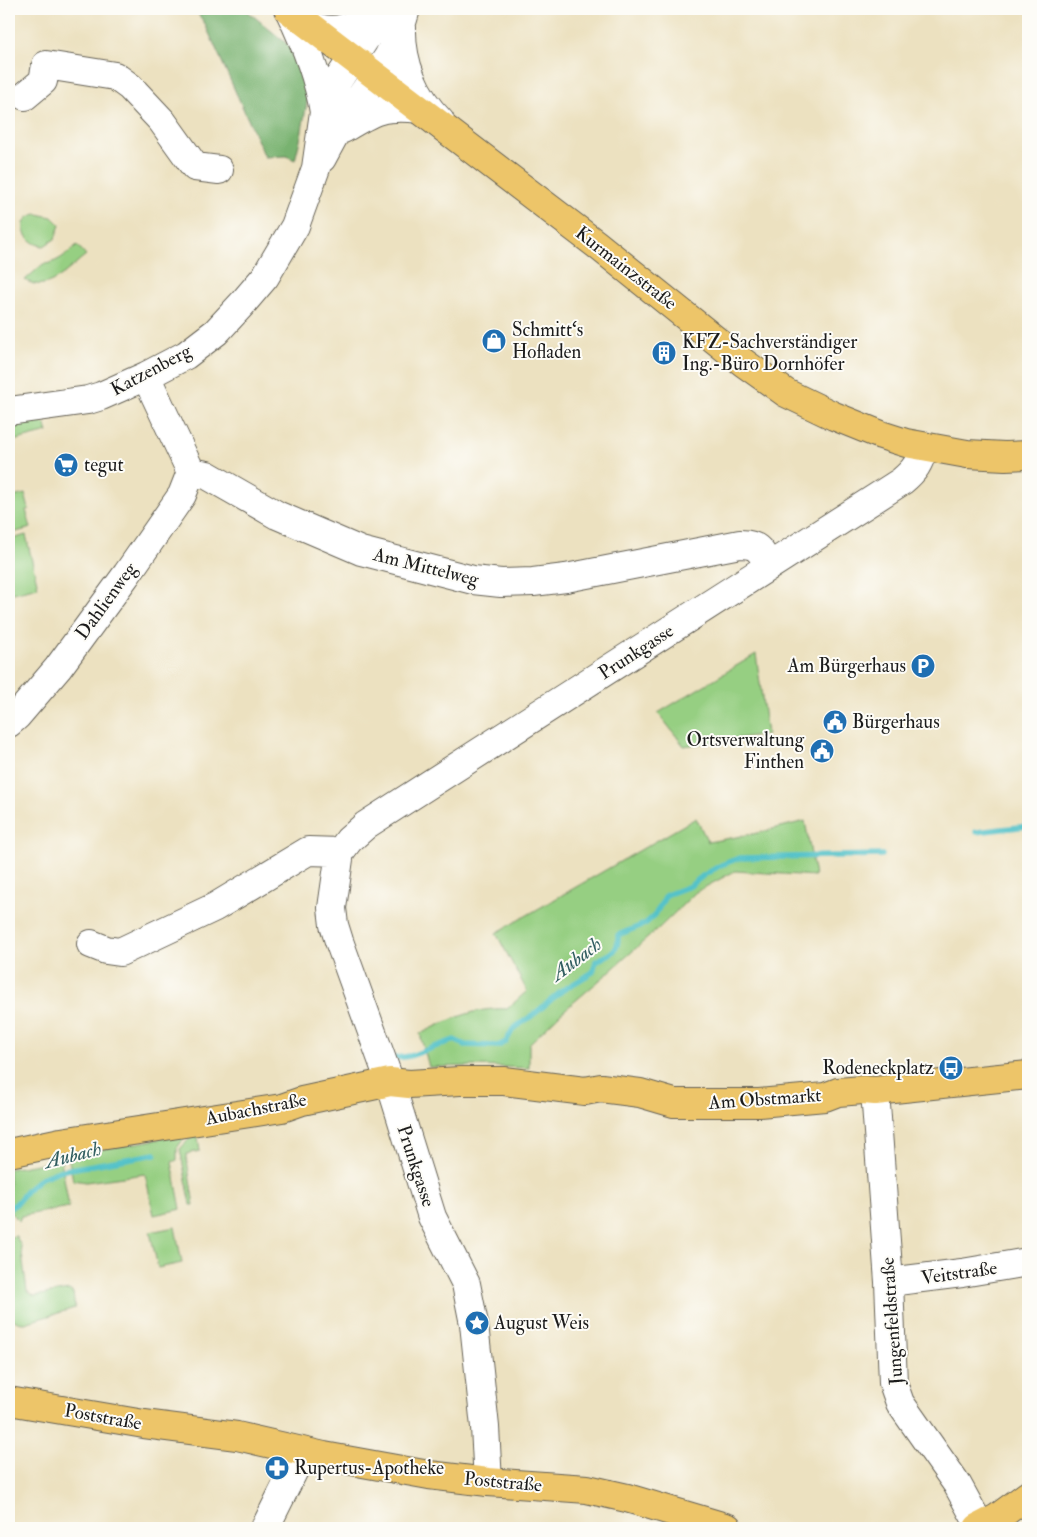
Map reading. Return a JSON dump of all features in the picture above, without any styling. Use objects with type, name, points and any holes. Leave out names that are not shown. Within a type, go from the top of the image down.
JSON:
[{"type":"main road","name":"Kurmainzstraße","points":[[295,14],[600,247],[744,363],[786,393],[834,416],[881,435],[924,447],[966,454],[1028,455]]},
{"type":"main road","name":"Am Obstmarkt","points":[[504,1082],[585,1091],[600,1088],[640,1093],[674,1103],[759,1103],[825,1098],[838,1092],[875,1091],[1028,1075]]},
{"type":"main road","name":"Aubachstraße","points":[[9,1153],[62,1142],[282,1108],[302,1101],[390,1082],[409,1084],[460,1080],[504,1082]]},
{"type":"main road","name":"Poststraße","points":[[9,1401],[144,1424],[237,1436],[303,1452],[428,1475],[488,1482],[587,1489],[635,1500],[728,1528]]},
{"type":"main road","points":[[980,1528],[1028,1495]]},
{"type":"street","points":[[295,14],[321,30],[339,30],[362,20],[376,9]]},
{"type":"street","points":[[398,13],[403,54],[414,84],[431,112],[458,138]]},
{"type":"street","name":"Katzenberg","points":[[9,411],[88,400],[114,391],[186,355],[216,332],[265,277],[296,226],[310,190],[330,123],[332,92],[354,58],[398,13]]},
{"type":"street","name":"Katzenberg","points":[[330,123],[376,75],[394,47],[398,13]]},
{"type":"street","points":[[295,14],[330,123]]},
{"type":"street","points":[[25,96],[43,81],[46,65],[115,76],[130,87],[162,121],[195,167],[219,170]]},
{"type":"street","name":"Katzenberg","points":[[330,123],[377,110],[401,107],[420,109]]},
{"type":"street","points":[[146,376],[192,472]]},
{"type":"street","name":"Prunkgasse","points":[[488,1482],[485,1426],[474,1324],[466,1284],[432,1217],[390,1082],[334,925],[332,908],[340,852],[349,840],[366,825],[902,481],[914,471],[919,463],[924,447]]},
{"type":"street","name":"Am Mittelweg","points":[[192,472],[207,475],[277,515],[360,550],[473,580],[501,583],[566,578],[740,544],[753,545],[758,548],[770,566]]},
{"type":"street","name":"Dahlienweg","points":[[9,723],[58,668],[127,574],[182,495],[192,472]]},
{"type":"street","points":[[91,944],[106,950],[120,952],[215,907],[308,851],[340,852]]},
{"type":"street","name":"Jungenfeldstraße","points":[[875,1091],[889,1282],[894,1383],[900,1403],[957,1484],[980,1528]]},
{"type":"street","name":"Veitstraße","points":[[889,1282],[1028,1262]]},
{"type":"street","points":[[265,1528],[303,1452]]},
{"type":"green space","points":[[194,9],[245,9],[298,53],[308,97],[295,160],[286,156],[265,157],[204,22]]},
{"type":"green space","points":[[37,214],[52,217],[60,225],[55,239],[44,246],[31,241],[26,236],[24,230],[26,220],[30,216]]},
{"type":"green space","points":[[77,245],[86,255],[65,273],[49,282],[41,284],[33,284],[25,280],[43,264],[48,264],[66,255]]},
{"type":"green space","points":[[40,420],[46,426],[48,432],[9,442],[9,425]]},
{"type":"green space","points":[[25,494],[29,509],[26,510],[31,528],[9,534],[9,498]]},
{"type":"green space","points":[[26,535],[38,587],[9,594],[9,540]]},
{"type":"green space","points":[[756,654],[767,734],[684,746],[658,713]]},
{"type":"green space","points":[[696,818],[708,842],[753,834],[805,821],[815,876],[735,871],[696,892],[660,927],[561,1013],[529,1044],[529,1068],[429,1067],[420,1034],[452,1019],[473,1012],[507,1009],[527,991],[496,933]]},
{"type":"green space","points":[[197,1132],[200,1151],[186,1154],[194,1205],[191,1205],[180,1149]]},
{"type":"green space","points":[[187,1134],[177,1148],[177,1160],[172,1162],[181,1209],[154,1215],[145,1174],[86,1182],[73,1180],[69,1161],[76,1154]]},
{"type":"green space","points":[[61,1160],[69,1207],[21,1216],[19,1221],[9,1211],[9,1169]]},
{"type":"green space","points":[[175,1227],[182,1263],[158,1268],[150,1232]]},
{"type":"green space","points":[[16,1236],[21,1246],[27,1291],[34,1296],[69,1290],[73,1293],[75,1308],[25,1323],[17,1322],[12,1318],[9,1313],[9,1237]]},
{"type":"waterway","name":"Aubach","points":[[976,832],[1028,826]]},
{"type":"waterway","name":"Aubach","points":[[395,1058],[410,1056],[454,1040],[465,1045],[498,1046],[506,1042],[513,1029],[563,990],[593,972],[596,961],[613,952],[617,946],[618,935],[645,924],[655,915],[666,895],[690,886],[721,865],[739,858],[882,855]]},
{"type":"waterway","name":"Aubach","points":[[9,1208],[16,1204],[28,1189],[41,1178],[59,1171],[155,1154]]},
{"type":"place","name":"Schmitt‘s Hofladen","points":[[494,341]]},
{"type":"place","name":"KFZ-Sachverständiger Ing.-Büro Dornhöfer","points":[[664,353]]},
{"type":"place","name":"tegut","points":[[66,465]]},
{"type":"place","name":"Am Bürgerhaus","points":[[923,666]]},
{"type":"place","name":"Bürgerhaus","points":[[835,722]]},
{"type":"place","name":"Ortsverwaltung Finthen","points":[[822,751]]},
{"type":"place","name":"Rodeneckplatz","points":[[951,1068]]},
{"type":"place","name":"August Weis","points":[[477,1323]]},
{"type":"place","name":"Rupertus-Apotheke","points":[[277,1468]]}]
